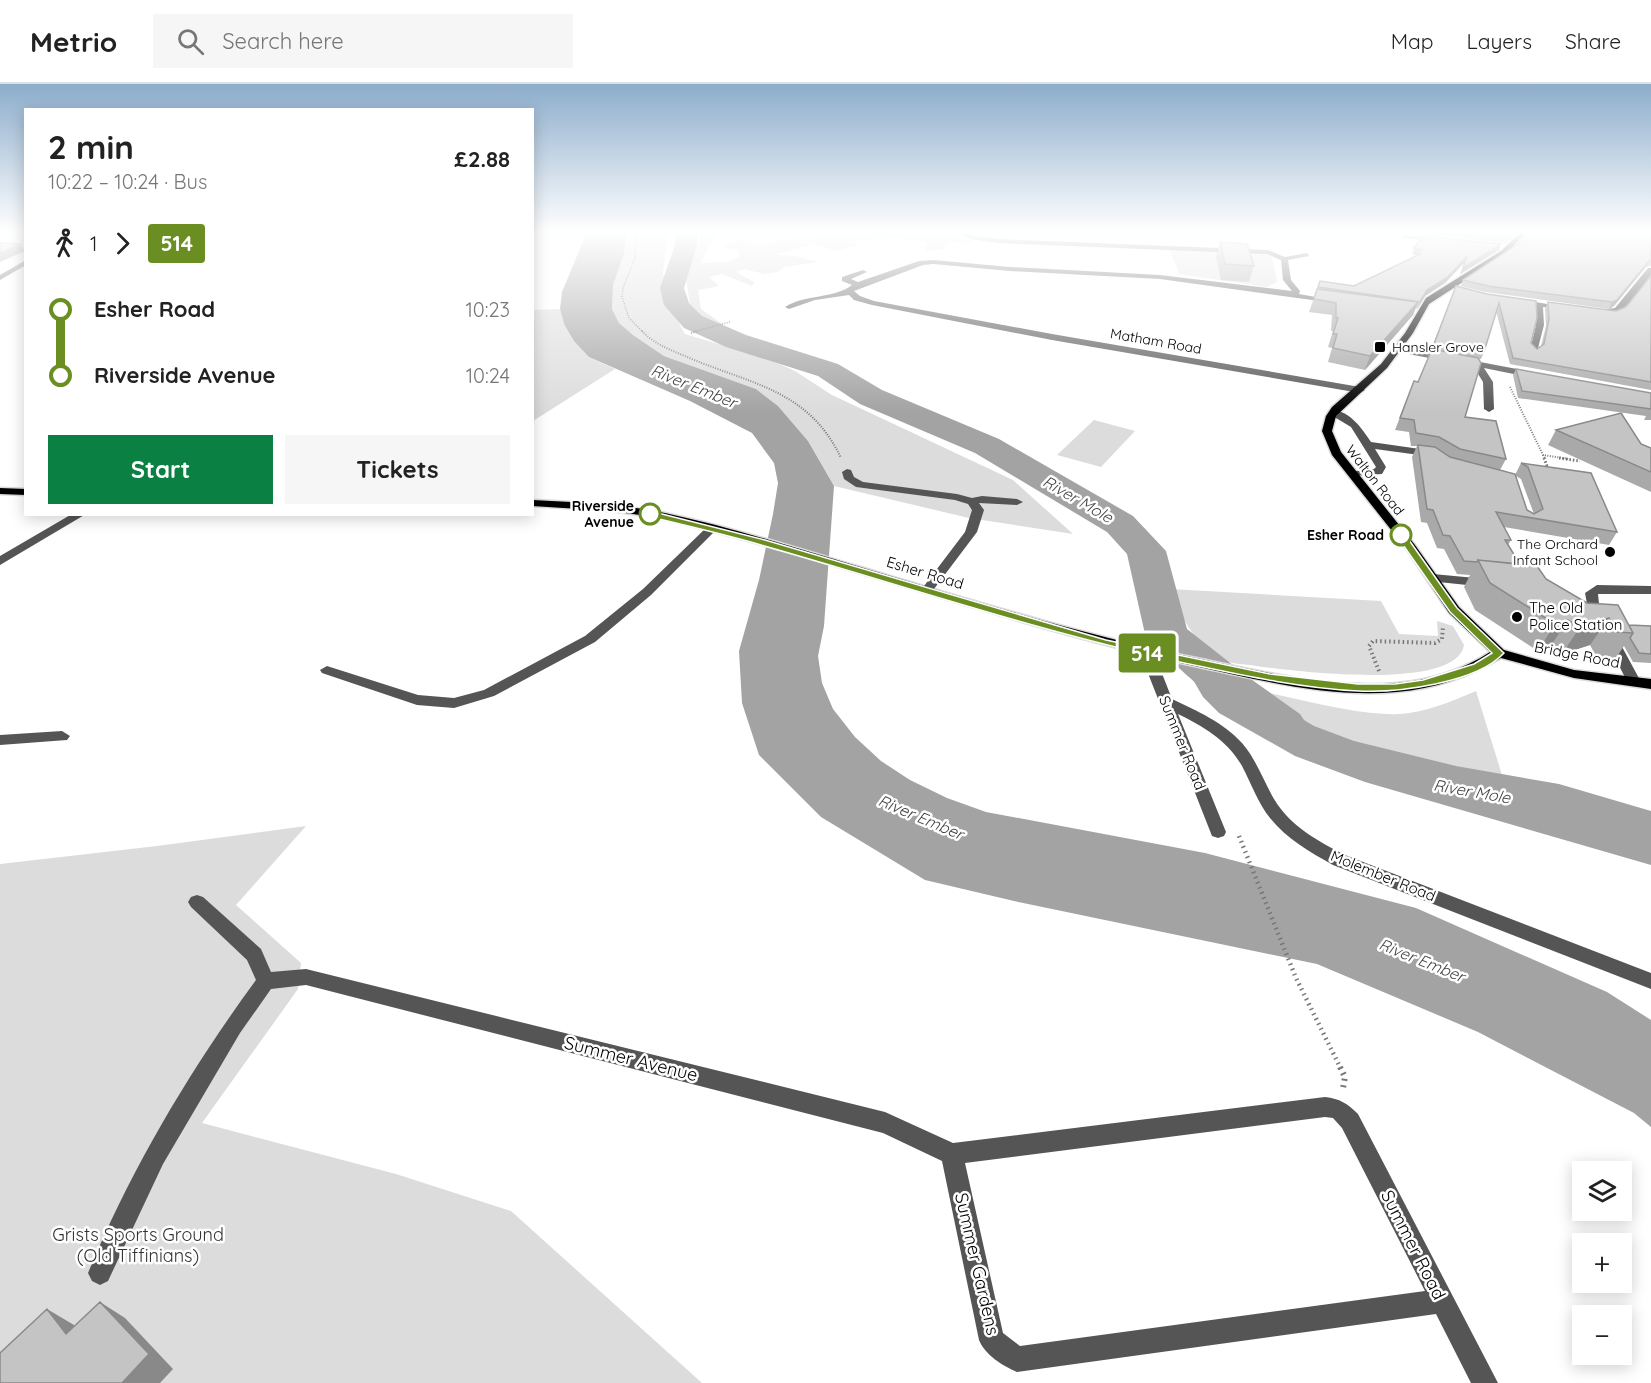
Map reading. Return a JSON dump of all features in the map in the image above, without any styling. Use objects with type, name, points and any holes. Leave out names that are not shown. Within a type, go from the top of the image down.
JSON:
[{"type":"main road","points":[[1334,413],[1340,405],[1379,372],[1396,349],[1416,311],[1441,292]]},
{"type":"main road","name":"Walton Road","points":[[1334,413],[1328,422],[1328,436],[1336,453],[1454,610],[1499,653]]},
{"type":"main road","points":[[0,491],[24,492]]},
{"type":"main road","name":"Esher Road","points":[[534,503],[665,517],[833,562],[1147,653],[1317,685],[1395,688],[1449,678],[1478,667],[1499,653]]},
{"type":"main road","name":"Bridge Road","points":[[1499,653],[1574,674],[1651,684]]},
{"type":"street","points":[[789,307],[813,298],[851,292]]},
{"type":"street","name":"Matham Road","points":[[851,292],[857,298],[872,303],[1052,337],[1360,390]]},
{"type":"street","points":[[1264,292],[1349,303]]},
{"type":"street","points":[[1295,296],[1296,292]]},
{"type":"street","points":[[1588,311],[1609,313],[1618,310],[1633,292]]},
{"type":"street","points":[[1506,299],[1578,309]]},
{"type":"street","points":[[1534,350],[1540,325],[1539,304]]},
{"type":"street","points":[[1396,349],[1548,378]]},
{"type":"street","points":[[1482,365],[1479,369],[1488,382],[1489,409]]},
{"type":"street","points":[[1334,413],[1355,425],[1381,467],[1378,472],[1353,474]]},
{"type":"street","points":[[1368,445],[1433,454],[1441,459]]},
{"type":"street","points":[[847,472],[849,479],[860,485],[957,497],[972,502],[978,510],[977,519],[962,544],[927,591]]},
{"type":"street","points":[[972,502],[982,499],[1017,502]]},
{"type":"street","points":[[0,561],[78,516]]},
{"type":"street","points":[[327,670],[417,700],[454,703],[489,693],[590,639],[647,592],[711,529]]},
{"type":"street","points":[[1432,578],[1497,584]]},
{"type":"street","points":[[1634,682],[1593,604],[1592,593],[1597,589],[1651,590]]},
{"type":"street","name":"Summer Road","points":[[1147,653],[1218,832]]},
{"type":"street","name":"Molember Road","points":[[1167,702],[1210,724],[1232,741],[1246,760],[1269,803],[1286,826],[1311,844],[1339,860],[1651,981]]},
{"type":"street","points":[[0,740],[62,736]]},
{"type":"street","points":[[100,1273],[154,1156],[233,1027],[266,981],[254,955],[197,902]]},
{"type":"street","name":"Summer Avenue","points":[[266,981],[306,977],[885,1123],[952,1154]]},
{"type":"street","points":[[952,1154],[1325,1107],[1338,1109]]},
{"type":"street","name":"Summer Road","points":[[1338,1109],[1350,1121],[1485,1383]]},
{"type":"street","name":"Summer Gardens","points":[[952,1154],[992,1340],[1017,1359],[1443,1301]]},
{"type":"path","points":[[622,292],[621,295],[628,317],[649,337],[672,352],[786,395],[812,415],[834,442],[847,472]]},
{"type":"path","points":[[691,333],[730,322]]},
{"type":"path","points":[[1506,370],[1504,375],[1549,472]]},
{"type":"path","points":[[1543,455],[1580,461]]},
{"type":"path","points":[[1395,688],[1380,672],[1369,646],[1373,641],[1435,643],[1442,639],[1444,618],[1454,610]]},
{"type":"path","points":[[1242,842],[1296,978],[1345,1077],[1338,1109]]},
{"type":"green space","points":[[613,292],[667,292],[669,304],[685,334],[766,358],[795,371],[832,395],[1013,480],[1073,534],[969,518],[834,486],[808,441],[778,406],[756,389],[664,356],[619,323],[612,309]]},
{"type":"green space","points":[[688,292],[698,292],[701,309],[739,336],[691,311]]},
{"type":"green space","points":[[560,309],[564,324],[589,357],[615,369],[534,420],[534,310]]},
{"type":"green space","points":[[1094,420],[1135,431],[1101,467],[1057,455]]},
{"type":"green space","points":[[1171,589],[1381,601],[1399,634],[1438,636],[1437,621],[1453,626],[1464,645],[1455,660],[1434,669],[1405,674],[1336,674],[1233,663],[1220,659],[1203,646],[1184,619]]},
{"type":"green space","points":[[1251,689],[1326,706],[1383,714],[1420,711],[1476,691],[1502,775],[1406,756],[1336,736],[1298,719]]},
{"type":"green space","name":"Grists Sports Ground (Old Tiffinians)","points":[[306,826],[236,905],[301,963],[298,989],[202,1123],[396,1174],[511,1211],[702,1383],[0,1383],[0,864]]},
{"type":"water","name":"River Ember","points":[[562,292],[613,292],[612,309],[619,323],[633,335],[664,356],[756,389],[778,406],[808,441],[834,486],[824,626],[818,656],[822,683],[833,709],[855,737],[881,761],[910,780],[947,798],[986,812],[1205,853],[1416,908],[1607,992],[1651,1020],[1651,1127],[1634,1113],[1478,1032],[1317,964],[1014,901],[925,880],[821,817],[759,755],[742,703],[739,651],[759,580],[773,514],[778,483],[774,463],[752,433],[690,401],[589,357],[574,341],[564,324],[560,309]]},
{"type":"water","points":[[1192,678],[1251,689],[1314,726],[1354,741],[1456,766],[1559,784],[1651,811],[1651,865],[1365,782],[1295,756],[1219,713],[1203,697]]},
{"type":"building","points":[[1316,292],[1337,292],[1418,302],[1370,356],[1333,348],[1337,334],[1333,334],[1338,318],[1336,318],[1336,303],[1314,299]]},
{"type":"building","points":[[1349,292],[1426,292],[1420,302]]},
{"type":"building","points":[[1454,292],[1478,292],[1536,301],[1537,318],[1531,343],[1537,349],[1544,344],[1549,319],[1548,302],[1616,311],[1626,307],[1638,292],[1651,292],[1651,382],[1513,358],[1499,303],[1484,352],[1434,344]]},
{"type":"building","points":[[1532,292],[1624,292],[1612,302]]},
{"type":"building","points":[[1432,349],[1478,358],[1481,363],[1465,417],[1496,421],[1506,459],[1460,449],[1439,437],[1416,433],[1414,420],[1400,418],[1414,381],[1418,382]]},
{"type":"building","points":[[1516,369],[1651,393],[1651,409],[1522,391]]},
{"type":"building","points":[[1621,413],[1641,444],[1651,448],[1651,472],[1556,430]]},
{"type":"building","points":[[1418,445],[1435,447],[1450,457],[1515,474],[1527,510],[1534,514],[1543,509],[1528,467],[1521,463],[1591,473],[1617,532],[1496,512],[1511,540],[1505,540],[1520,564],[1464,561],[1450,536],[1443,535],[1433,510],[1427,509]]},
{"type":"building","points":[[1478,560],[1537,566],[1546,579],[1587,603],[1618,605],[1633,633],[1617,632],[1609,618],[1580,627],[1568,620],[1555,624],[1490,583]]},
{"type":"building","points":[[1629,625],[1651,626],[1651,654],[1639,653],[1630,638],[1633,633]]},
{"type":"building","points":[[100,1302],[149,1354],[122,1383],[0,1383],[0,1353],[47,1309],[66,1334]]},
{"type":"waterway","name":"River Mole","points":[[673,292],[677,305],[693,322],[736,341],[828,370],[871,397],[987,446],[1120,524],[1146,551],[1167,634],[1231,688],[1283,726]]},
{"type":"bus line","name":"514","points":[[650,514],[833,562],[1104,643],[1270,677],[1317,685],[1358,688],[1395,688],[1449,678],[1478,667],[1499,653],[1454,610],[1401,535]]},
{"type":"place","name":"Hansler Grove","points":[[1380,347]]},
{"type":"place","name":"Riverside Avenue","points":[[650,514]]},
{"type":"place","name":"Esher Road","points":[[1401,535]]},
{"type":"place","name":"The Orchard Infant School","points":[[1610,552]]},
{"type":"place","name":"The Old Police Station","points":[[1517,617]]}]
